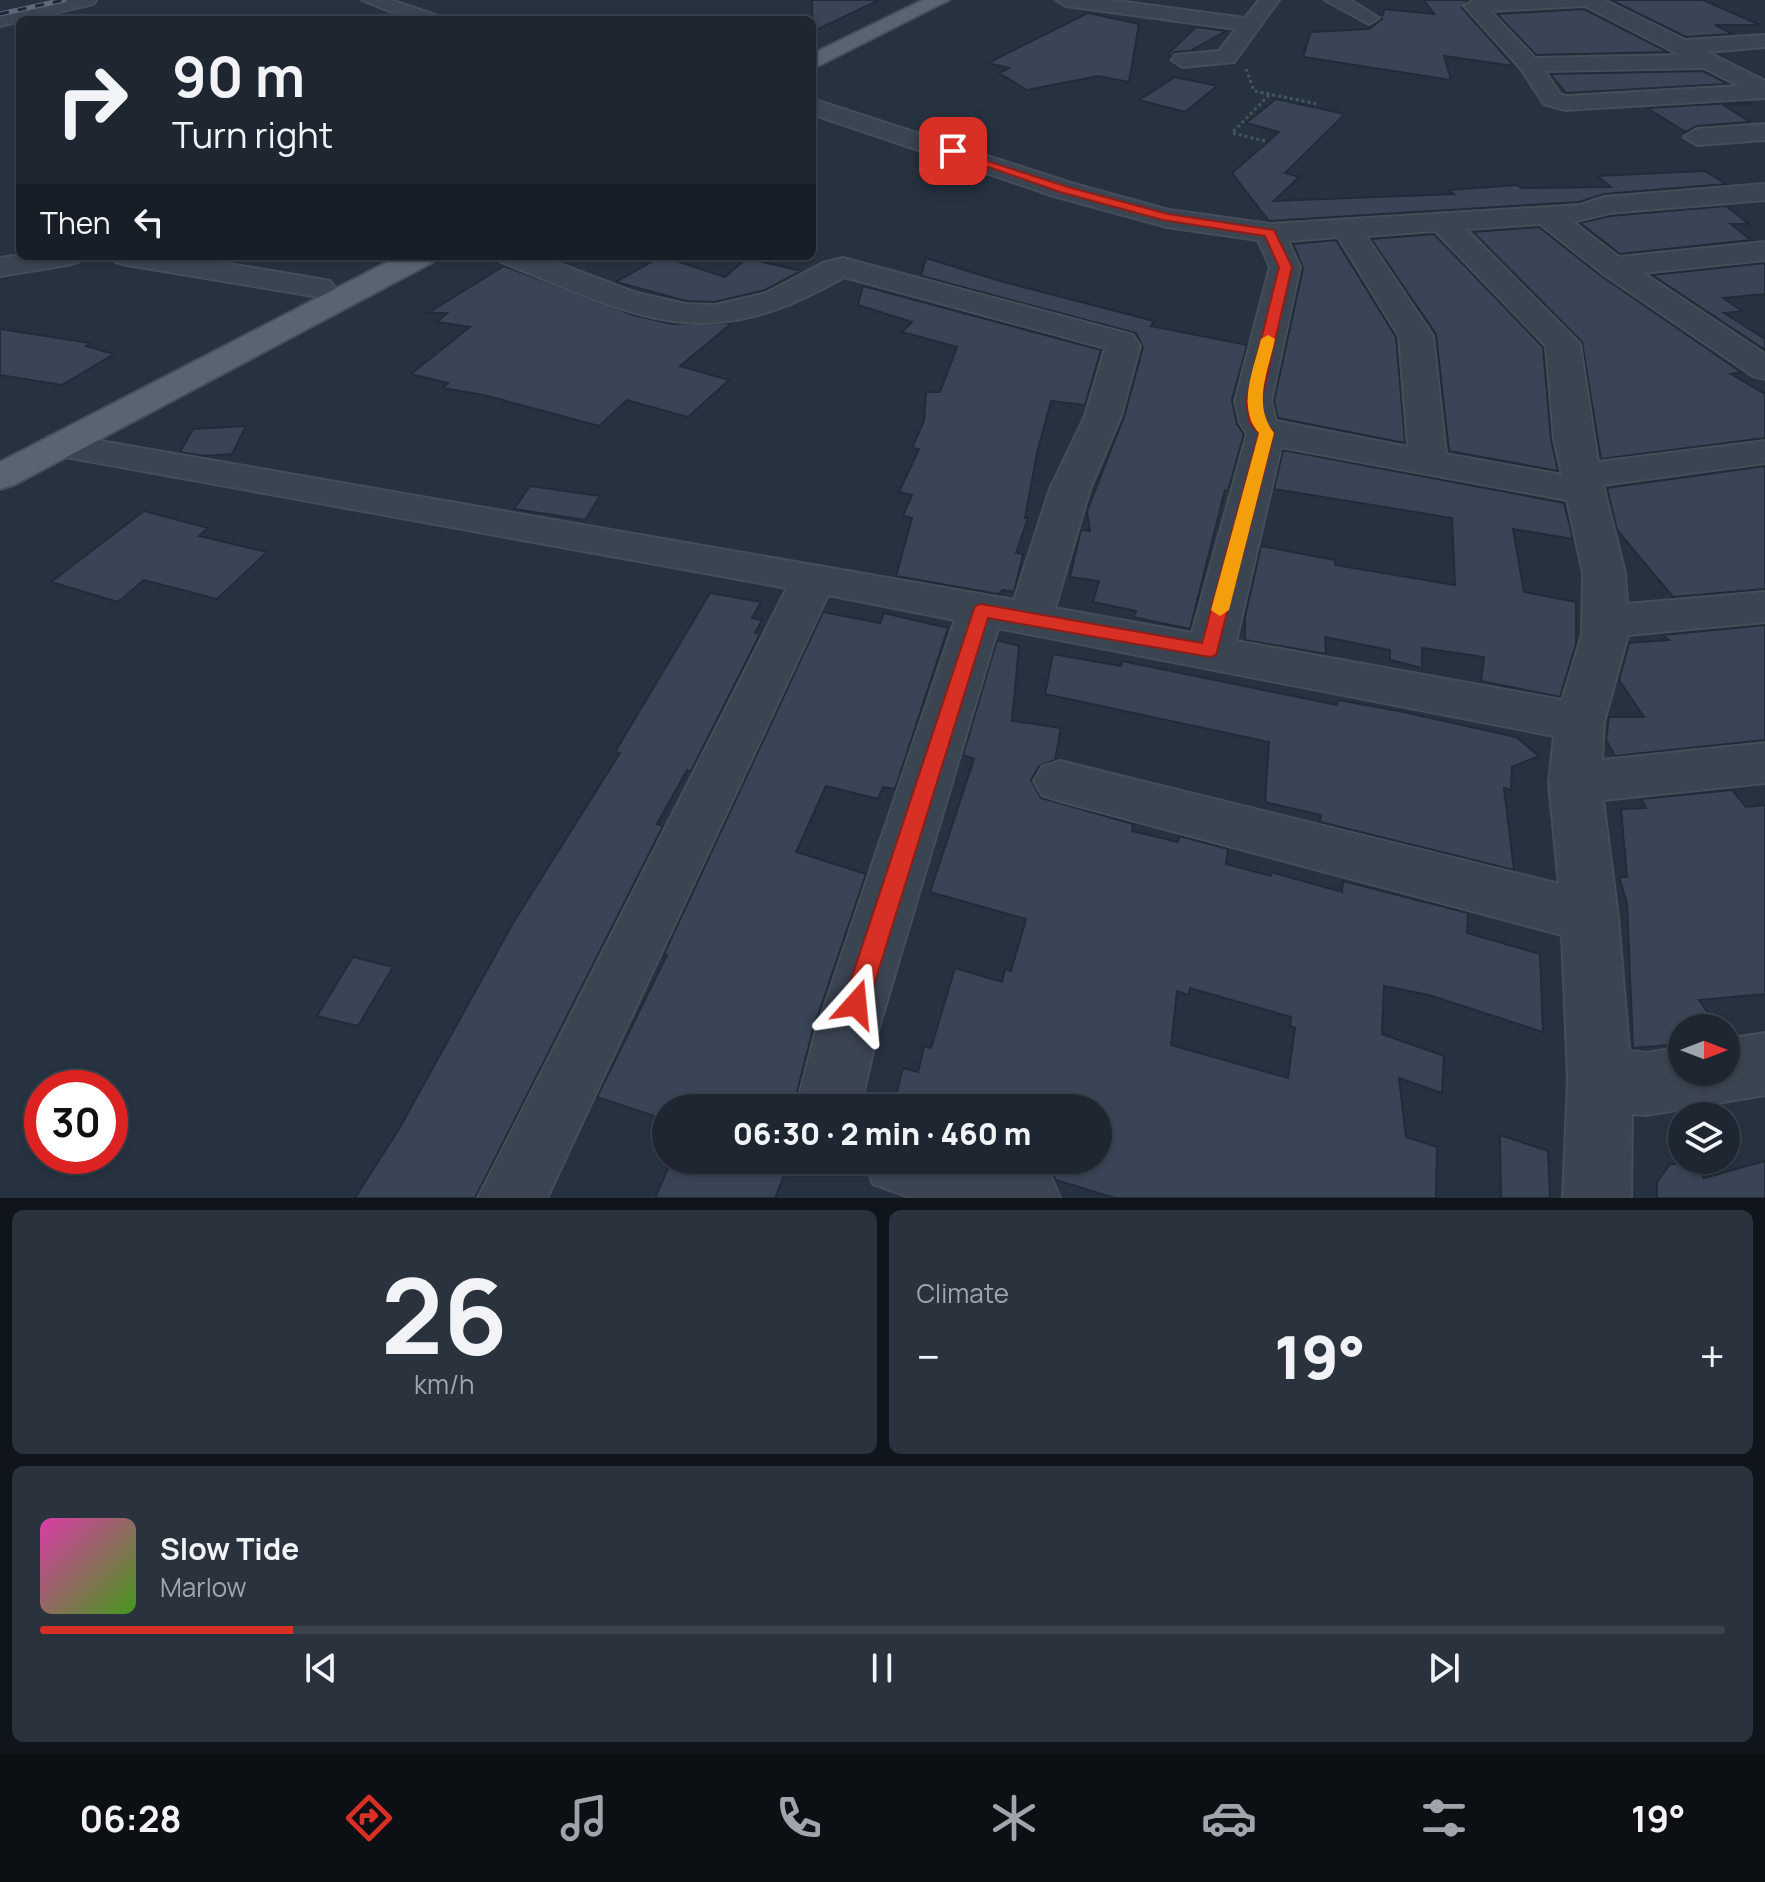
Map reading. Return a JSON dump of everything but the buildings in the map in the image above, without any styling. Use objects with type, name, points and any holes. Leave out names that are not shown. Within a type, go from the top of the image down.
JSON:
[{"type":"main road","points":[[816,49],[918,0]]},
{"type":"main road","points":[[816,60],[939,0]]},
{"type":"main road","points":[[0,453],[375,260]]},
{"type":"main road","points":[[0,477],[414,260]]},
{"type":"street","points":[[17,16],[86,0]]},
{"type":"street","points":[[372,0],[419,16]]},
{"type":"street","points":[[1066,0],[1250,25]]},
{"type":"street","points":[[1183,60],[1222,58],[1269,0]]},
{"type":"street","points":[[1335,0],[1369,18]]},
{"type":"street","points":[[1586,0],[1765,90],[1565,103],[1552,99],[1529,65],[1474,6],[1586,0]]},
{"type":"street","points":[[1574,20],[1578,14],[1614,12]]},
{"type":"street","points":[[1594,38],[1625,65]]},
{"type":"street","points":[[1684,47],[1765,41]]},
{"type":"street","points":[[1529,65],[1711,61]]},
{"type":"street","points":[[816,107],[1064,190],[1167,218],[1270,233],[1584,213],[1604,205],[1765,192]]},
{"type":"street","points":[[1697,137],[1765,132]]},
{"type":"street","points":[[1546,215],[1613,267],[1765,369]]},
{"type":"street","points":[[1444,224],[1563,344],[1573,439],[1604,573],[1605,635],[1580,722],[1575,783],[1590,917],[1600,1079],[1597,1198]]},
{"type":"street","points":[[1347,229],[1416,336],[1428,462]]},
{"type":"street","points":[[1270,233],[1285,267],[1253,401],[1258,423],[1266,433],[1428,462],[1583,484],[1765,452]]},
{"type":"street","points":[[1613,267],[1765,251]]},
{"type":"street","points":[[0,267],[43,260]]},
{"type":"street","points":[[151,260],[319,288]]},
{"type":"street","points":[[523,260],[672,315],[715,316],[743,311],[811,284],[834,268],[843,267],[1121,342],[1123,346],[1103,416],[1070,489],[1005,614],[846,1034],[831,1094]]},
{"type":"street","points":[[1726,343],[1765,337]]},
{"type":"street","points":[[1210,651],[1266,433]]},
{"type":"street","points":[[60,445],[814,578],[1580,722]]},
{"type":"street","points":[[512,1198],[814,578]]},
{"type":"street","points":[[1605,622],[1765,607]]},
{"type":"street","points":[[1575,783],[1765,763]]},
{"type":"street","points":[[1060,781],[1590,917]]},
{"type":"street","points":[[1740,1068],[1765,1064]]},
{"type":"street","points":[[1600,1079],[1647,1084],[1668,1080]]},
{"type":"street","points":[[942,1174],[986,1184],[1026,1198]]},
{"type":"path","points":[[1230,51],[1245,63],[1254,91],[1318,104]]},
{"type":"path","points":[[1265,141],[1232,133],[1270,94]]},
{"type":"railway","points":[[0,14],[64,0]]},
{"type":"slow traffic","points":[[1220,610],[1266,433],[1258,423],[1253,401],[1268,339]]},
{"type":"route","points":[[856,1004],[981,610],[1210,651],[1266,433],[1258,423],[1253,401],[1285,267],[1270,233],[1167,218],[1064,190],[953,151]]}]
